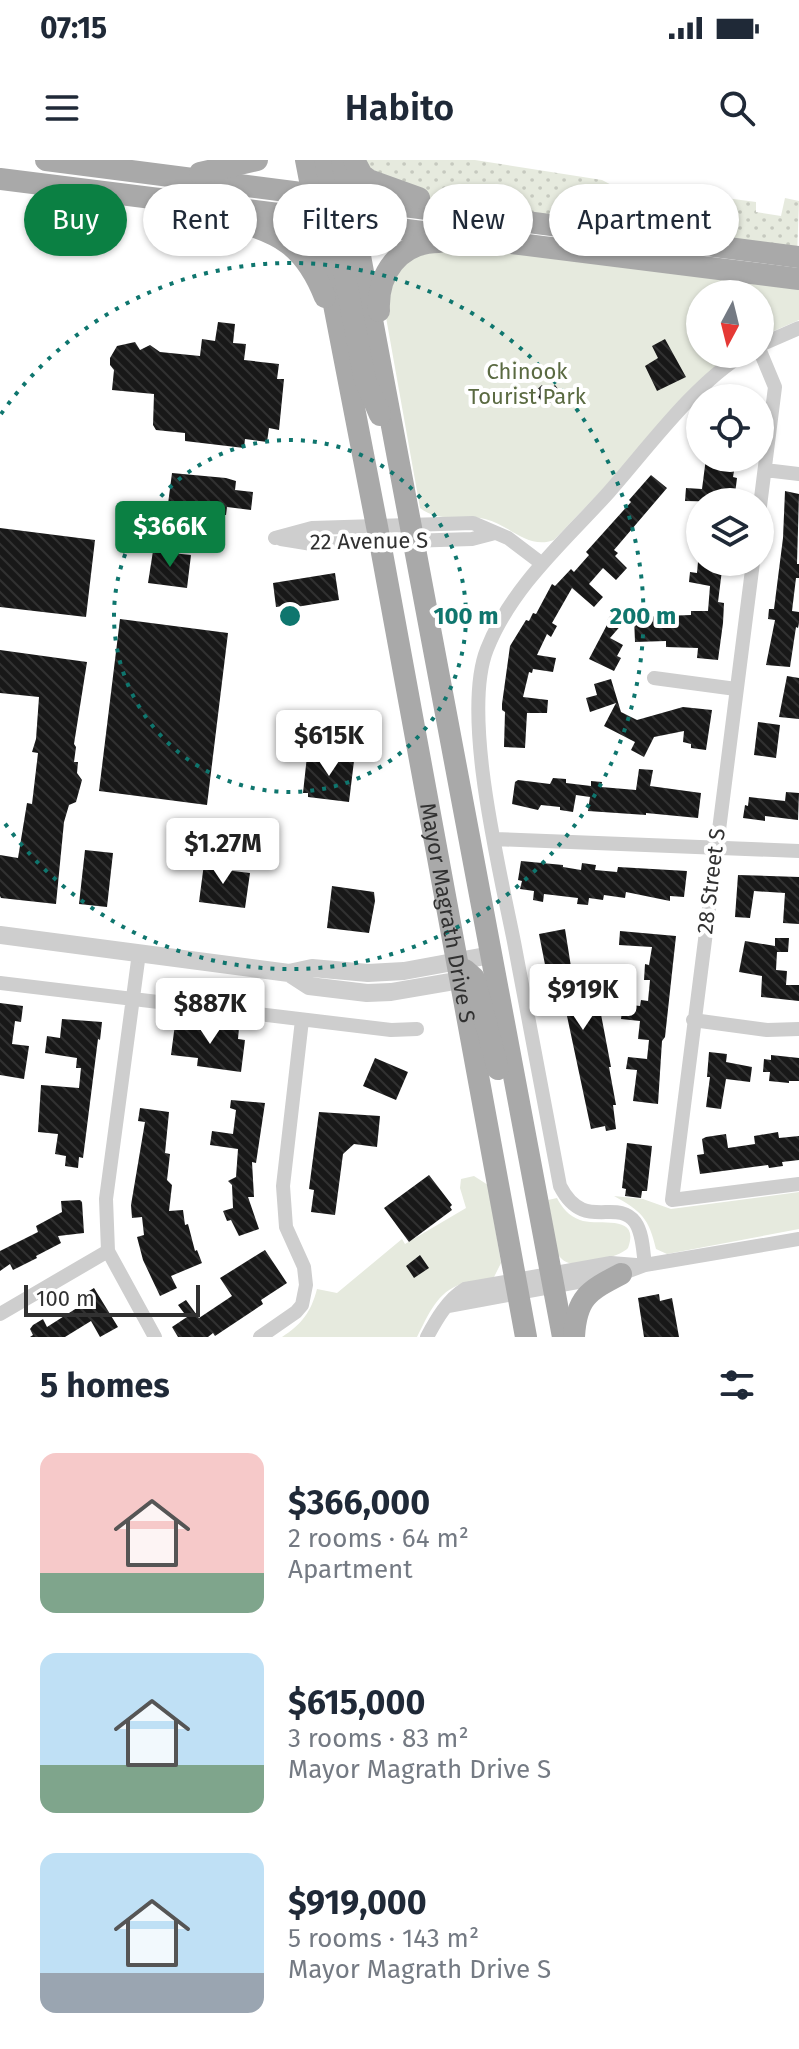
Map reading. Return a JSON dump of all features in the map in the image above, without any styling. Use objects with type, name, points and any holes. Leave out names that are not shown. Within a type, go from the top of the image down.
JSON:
[{"type":"main road","points":[[46,160],[273,189]]},
{"type":"main road","points":[[177,177],[257,160]]},
{"type":"main road","name":"Mayor Magrath Drive S","points":[[306,160],[324,184]]},
{"type":"main road","points":[[325,160],[330,184]]},
{"type":"main road","name":"Mayor Magrath Drive S","points":[[336,184],[342,160]]},
{"type":"main road","points":[[354,160],[362,175],[369,180],[419,199],[549,224]]},
{"type":"main road","points":[[0,179],[273,214]]},
{"type":"main road","points":[[25,182],[245,223],[270,231],[292,244],[318,279],[327,303],[357,422]]},
{"type":"main road","points":[[407,206],[549,224]]},
{"type":"main road","points":[[391,425],[391,394],[379,293],[383,278],[403,252],[423,243]]},
{"type":"main road","points":[[533,245],[798,262]]},
{"type":"main road","points":[[739,253],[798,262]]},
{"type":"main road","name":"Mayor Magrath Drive S","points":[[340,256],[357,422],[378,533],[475,970],[534,1182],[563,1337]]},
{"type":"main road","points":[[342,256],[365,380],[397,453]]},
{"type":"main road","name":"Mayor Magrath Drive S","points":[[345,256],[391,425],[412,532],[526,1337]]},
{"type":"main road","points":[[574,1337],[580,1303],[594,1288],[621,1274]]},
{"type":"street","points":[[774,339],[799,328]]},
{"type":"street","points":[[645,1265],[637,1225],[631,1218],[615,1212],[590,1213],[581,1210],[565,1196],[560,1186],[494,839],[482,762],[478,687],[486,651],[503,615],[541,563],[723,368]]},
{"type":"street","points":[[774,471],[799,474]]},
{"type":"street","name":"22 Avenue S","points":[[378,533],[312,544],[275,538],[312,528],[412,532],[472,539],[495,533],[508,538],[541,563]]},
{"type":"street","name":"28 Street S","points":[[751,576],[672,1200],[799,1184]]},
{"type":"street","points":[[654,678],[736,689]]},
{"type":"street","points":[[494,839],[799,851]]},
{"type":"street","points":[[0,935],[289,973],[312,968],[380,972],[475,970]]},
{"type":"street","points":[[139,953],[106,1199],[108,1251],[155,1337]]},
{"type":"street","points":[[0,983],[391,1030],[417,1029]]},
{"type":"street","points":[[260,1337],[296,1312],[302,1305],[306,1285],[304,1267],[286,1227],[283,1186],[302,1020]]},
{"type":"street","points":[[693,1020],[767,1030],[799,1029]]},
{"type":"street","points":[[427,1337],[457,1293],[465,1289],[517,1288],[621,1274],[645,1265],[799,1239]]},
{"type":"street","points":[[0,1314],[108,1251]]},
{"type":"street","points":[[552,1281],[611,1263],[645,1265]]},
{"type":"green space","points":[[354,160],[475,160],[602,180],[610,184],[549,184],[549,219],[533,217],[533,184],[423,184],[423,196],[407,187],[407,184],[400,184]]},
{"type":"green space","points":[[785,198],[799,201],[797,257],[739,248],[739,200],[756,202],[756,212],[781,216]]},
{"type":"green space","name":"Chinook Tourist Park","points":[[423,252],[423,256],[533,255],[747,280],[686,280],[686,368],[719,368],[703,384],[686,384],[686,402],[554,540],[536,542],[485,519],[436,516],[420,508],[384,306],[396,265]]},
{"type":"green space","name":"Chinook Tourist Park","points":[[774,283],[799,286],[799,320],[774,331]]},
{"type":"green space","points":[[474,1176],[488,1185],[501,1263],[494,1277],[462,1284],[446,1292],[434,1305],[417,1337],[282,1337],[305,1317],[317,1289],[337,1293],[402,1239],[405,1244],[466,1208],[460,1188],[461,1179]]},
{"type":"green space","points":[[799,1192],[799,1229],[667,1254],[656,1249],[642,1216],[614,1196],[643,1199],[671,1209]]},
{"type":"green space","points":[[557,1198],[566,1211],[580,1220],[623,1225],[630,1237],[628,1248],[617,1255],[591,1262],[575,1264],[564,1261],[558,1255],[548,1200]]},
{"type":"building","points":[[218,322],[235,324],[233,343],[246,344],[244,360],[279,364],[277,379],[284,379],[279,430],[269,428],[267,442],[245,439],[244,448],[185,441],[185,433],[156,430],[153,425],[154,394],[112,390],[114,370],[110,358],[117,346],[135,342],[140,350],[150,345],[160,352],[200,356],[202,339],[215,341]]},
{"type":"building","points":[[665,339],[686,377],[657,391],[645,366],[658,358],[652,346]]},
{"type":"building","points":[[542,385],[547,391],[555,385],[562,394],[546,406],[534,392]]},
{"type":"building","points":[[704,472],[734,472],[733,477],[737,478],[736,488],[702,488]]},
{"type":"building","points":[[172,473],[236,481],[235,490],[253,492],[251,510],[227,507],[226,515],[219,515],[172,509],[173,504],[168,504]]},
{"type":"building","points":[[651,475],[667,488],[614,550],[618,553],[615,556],[627,568],[616,580],[603,568],[589,584],[603,597],[594,607],[572,588],[552,623],[557,626],[551,637],[547,634],[537,655],[556,658],[553,672],[533,669],[532,673],[529,672],[523,697],[548,700],[547,713],[527,713],[525,748],[504,747],[505,712],[502,704],[510,646],[526,620],[529,621],[533,613],[536,614],[552,584],[555,586],[571,569],[574,572],[589,555],[586,552]]},
{"type":"building","points":[[785,491],[799,494],[799,578],[796,578],[792,611],[799,612],[799,623],[790,667],[766,665],[775,620],[768,619],[769,609],[774,609]]},
{"type":"building","points":[[0,528],[95,540],[86,617],[0,607]]},
{"type":"building","points":[[153,551],[191,555],[187,588],[148,583]]},
{"type":"building","points":[[335,573],[339,600],[284,609],[284,606],[276,607],[273,583]]},
{"type":"building","points":[[690,576],[721,576],[718,602],[724,603],[718,660],[697,658],[698,648],[666,647],[666,641],[635,642],[634,617],[691,615],[691,611],[708,611],[710,586],[689,582]]},
{"type":"building","points":[[618,607],[629,616],[610,638],[623,645],[614,671],[589,659],[607,620]]},
{"type":"building","points":[[120,619],[228,633],[207,805],[99,791]]},
{"type":"building","points":[[0,650],[87,662],[74,744],[74,762],[78,762],[77,773],[82,780],[76,802],[69,805],[64,822],[56,904],[0,896],[0,855],[18,858],[27,803],[32,804],[38,753],[32,752],[39,697],[0,693]]},
{"type":"building","points":[[787,676],[799,678],[799,719],[779,717]]},
{"type":"building","points":[[611,679],[621,712],[637,720],[683,707],[712,710],[706,750],[691,748],[691,744],[683,742],[684,731],[654,737],[644,757],[631,750],[635,742],[604,726],[616,703],[590,712],[586,698],[597,695],[594,684]]},
{"type":"building","points":[[758,722],[780,725],[776,758],[754,755]]},
{"type":"building","points":[[330,755],[344,756],[344,760],[354,761],[349,802],[308,797],[308,793],[303,793],[307,756],[330,759]]},
{"type":"building","points":[[639,769],[653,770],[650,786],[701,793],[698,818],[588,811],[590,797],[576,795],[573,812],[560,810],[560,807],[541,805],[538,810],[512,804],[515,782],[518,780],[550,784],[553,778],[566,779],[566,783],[591,786],[591,781],[602,782],[601,787],[636,790]]},
{"type":"building","points":[[786,792],[799,793],[798,820],[765,816],[765,821],[743,818],[749,797],[785,801]]},
{"type":"building","points":[[85,850],[113,853],[107,907],[79,904]]},
{"type":"building","points":[[205,856],[217,858],[216,869],[250,873],[245,908],[199,902]]},
{"type":"building","points":[[521,861],[581,870],[582,863],[596,865],[595,870],[617,872],[618,867],[687,871],[684,897],[670,896],[670,901],[626,892],[625,898],[604,895],[603,900],[589,898],[588,905],[577,904],[578,898],[544,894],[543,902],[533,900],[534,891],[520,889]]},
{"type":"building","points":[[738,875],[799,877],[799,924],[783,923],[785,893],[754,891],[750,918],[735,917]]},
{"type":"building","points":[[332,886],[374,892],[369,933],[327,928]]},
{"type":"building","points":[[565,929],[575,992],[596,988],[611,1067],[616,1129],[606,1131],[605,1126],[591,1129],[560,983],[549,985],[539,934]]},
{"type":"building","points":[[620,931],[676,936],[665,1037],[662,1041],[658,1104],[633,1101],[637,1070],[626,1069],[628,1057],[647,1059],[649,1040],[638,1039],[640,1021],[621,1019],[623,1004],[640,1006],[641,1000],[648,1001],[650,980],[644,980],[645,964],[649,965],[652,947],[619,945]]},
{"type":"building","points":[[775,938],[789,938],[788,952],[777,952],[776,970],[787,971],[786,985],[799,985],[799,1001],[761,997],[762,976],[739,972],[745,941],[775,946]]},
{"type":"building","points":[[0,1003],[23,1006],[21,1022],[15,1021],[12,1044],[29,1046],[24,1079],[0,1075]]},
{"type":"building","points":[[62,1019],[102,1022],[83,1158],[79,1157],[78,1168],[65,1166],[66,1156],[55,1154],[58,1134],[38,1132],[41,1085],[79,1088],[81,1068],[76,1068],[77,1058],[45,1053],[47,1036],[60,1038]]},
{"type":"building","points":[[201,1023],[239,1028],[238,1039],[245,1040],[241,1072],[197,1066],[198,1058],[171,1055],[175,1024],[201,1027]]},
{"type":"building","points":[[709,1052],[727,1054],[726,1062],[752,1067],[750,1082],[726,1079],[721,1109],[706,1107]]},
{"type":"building","points":[[771,1055],[799,1058],[799,1081],[769,1081],[770,1072],[763,1072],[764,1059],[771,1060]]},
{"type":"building","points":[[375,1058],[408,1072],[396,1100],[363,1086]]},
{"type":"building","points":[[231,1100],[265,1103],[256,1163],[252,1162],[254,1197],[248,1197],[259,1229],[239,1236],[223,1211],[233,1208],[232,1185],[228,1181],[236,1177],[238,1149],[210,1145],[212,1131],[233,1134],[236,1110],[230,1108]]},
{"type":"building","points":[[140,1108],[169,1112],[165,1153],[170,1154],[167,1180],[172,1185],[169,1211],[183,1210],[185,1225],[188,1224],[195,1251],[202,1263],[171,1276],[177,1288],[160,1296],[143,1260],[137,1237],[144,1235],[142,1217],[132,1218],[131,1205],[145,1122],[138,1121]]},
{"type":"building","points":[[319,1112],[380,1116],[377,1147],[354,1144],[343,1154],[335,1215],[311,1212],[314,1190],[309,1189]]},
{"type":"building","points":[[778,1132],[779,1138],[799,1136],[799,1160],[782,1162],[783,1166],[769,1168],[768,1165],[700,1174],[697,1155],[704,1154],[702,1139],[726,1134],[728,1148],[755,1144],[754,1136]]},
{"type":"building","points":[[627,1143],[652,1146],[647,1191],[642,1191],[641,1198],[625,1196],[626,1189],[622,1188]]},
{"type":"building","points":[[429,1175],[452,1205],[452,1210],[409,1242],[384,1208]]},
{"type":"building","points":[[80,1200],[84,1233],[58,1236],[61,1243],[37,1258],[13,1270],[10,1264],[0,1271],[0,1251],[38,1232],[36,1226],[62,1212],[61,1201]]},
{"type":"building","points":[[265,1250],[287,1283],[261,1300],[263,1304],[215,1336],[213,1333],[208,1337],[178,1337],[172,1327],[187,1317],[178,1305],[186,1300],[199,1318],[232,1296],[220,1278]]},
{"type":"building","points":[[420,1255],[429,1268],[414,1278],[406,1266]]},
{"type":"building","points":[[94,1288],[118,1327],[100,1337],[91,1321],[65,1337],[30,1337],[33,1335],[30,1329],[33,1325],[43,1319],[47,1327],[80,1306],[76,1299]]},
{"type":"building","points":[[659,1294],[660,1301],[672,1298],[679,1337],[644,1337],[638,1298]]}]
